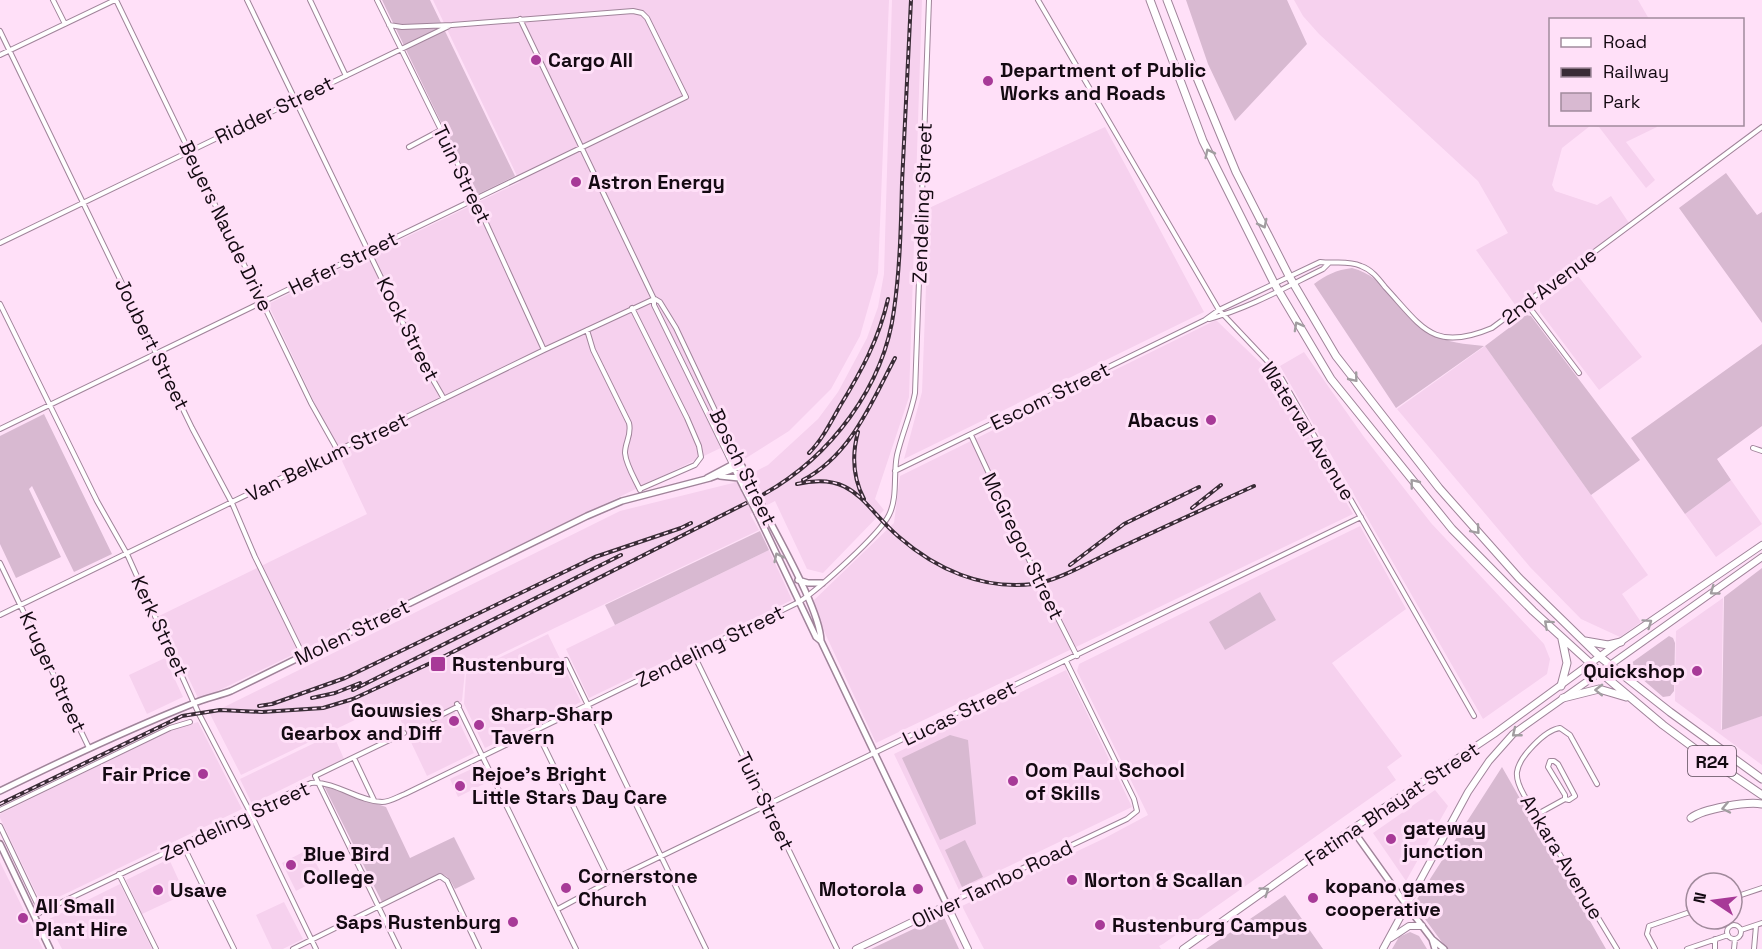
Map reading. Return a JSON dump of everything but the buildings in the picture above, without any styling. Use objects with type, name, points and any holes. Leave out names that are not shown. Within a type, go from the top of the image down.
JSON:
[{"type":"main road","points":[[1150,0],[1203,141],[1278,291],[1331,379],[1425,497],[1478,557],[1591,664]]},
{"type":"main road","points":[[1167,0],[1221,137],[1289,276],[1336,356],[1439,488],[1519,578],[1600,657]]},
{"type":"main road","name":"Fatima Bhayat Street","points":[[1183,949],[1762,545]]},
{"type":"main road","points":[[1383,949],[1468,792],[1489,761],[1513,734],[1762,557]]},
{"type":"main road","points":[[1561,686],[1567,663],[1562,637]]},
{"type":"main road","points":[[1582,640],[1608,645],[1621,642]]},
{"type":"main road","name":"R24","points":[[1600,657],[1762,779]]},
{"type":"main road","name":"R24","points":[[1591,664],[1699,752],[1762,795]]},
{"type":"main road","points":[[1563,698],[1599,689],[1634,700]]},
{"type":"main road","points":[[1691,818],[1699,813],[1741,804],[1762,804]]},
{"type":"main road","name":"Oliver Tambo Road","points":[[856,949],[947,905]]},
{"type":"main road","name":"Bosch Street","points":[[947,905],[968,949]]},
{"type":"main road","points":[[1388,940],[1409,926],[1422,926]]},
{"type":"street","points":[[53,0],[65,24]]},
{"type":"street","points":[[0,55],[115,0]]},
{"type":"street","name":"Beyers Naude Drive","points":[[115,0],[311,403],[338,451]]},
{"type":"street","name":"Kock Street","points":[[247,0],[417,352],[444,399]]},
{"type":"street","points":[[310,0],[346,76]]},
{"type":"street","name":"Tuin Street","points":[[377,0],[475,199],[544,350]]},
{"type":"street","name":"Zendeling Street","points":[[35,915],[311,783],[383,802],[390,800],[799,602],[874,535],[889,515],[897,454],[912,408],[916,385],[929,0]]},
{"type":"street","name":"Waterval Avenue","points":[[1038,0],[1218,310],[1278,374],[1474,716]]},
{"type":"street","name":"Ridder Street","points":[[389,25],[402,27],[452,25],[627,10],[642,13],[651,25],[686,97]]},
{"type":"street","name":"Bosch Street","points":[[520,20],[654,299],[654,305],[816,637],[821,641]]},
{"type":"street","name":"Ridder Street","points":[[0,243],[452,25]]},
{"type":"street","name":"Joubert Street","points":[[0,31],[192,428],[232,503],[255,557],[303,656]]},
{"type":"street","name":"Hefer Street","points":[[0,429],[686,97]]},
{"type":"street","name":"2nd Avenue","points":[[1289,276],[1320,262],[1346,261],[1372,272],[1416,323],[1428,332],[1447,338],[1475,335],[1492,328],[1762,128]]},
{"type":"street","points":[[409,147],[441,130]]},
{"type":"street","points":[[1294,283],[1323,269],[1329,263]]},
{"type":"street","name":"Escom Street","points":[[1205,320],[1218,310],[1289,276]]},
{"type":"street","name":"Escom Street","points":[[895,472],[1205,320],[1222,315],[1294,283]]},
{"type":"street","name":"Bosch Street","points":[[654,299],[660,302],[676,328],[798,580],[820,633],[821,641],[947,905]]},
{"type":"street","name":"Van Belkum Street","points":[[0,615],[544,350],[654,299]]},
{"type":"street","points":[[1526,303],[1580,373]]},
{"type":"street","name":"Kerk Street","points":[[0,304],[97,501],[127,554],[198,712],[250,812],[316,949]]},
{"type":"street","points":[[632,308],[687,418],[701,453],[699,462],[695,465],[640,489]]},
{"type":"street","points":[[587,330],[593,350],[629,423],[630,434],[625,452],[644,495]]},
{"type":"street","name":"McGregor Street","points":[[971,435],[1038,579],[1077,656]]},
{"type":"street","points":[[1753,448],[1762,451]]},
{"type":"street","points":[[706,479],[741,464]]},
{"type":"street","points":[[706,479],[734,467]]},
{"type":"street","points":[[718,475],[739,478]]},
{"type":"street","name":"Molen Street","points":[[0,791],[89,748],[195,702],[231,691],[552,531],[622,501],[706,479]]},
{"type":"street","name":"Lucas Street","points":[[558,909],[610,881],[1361,517]]},
{"type":"street","name":"Kruger Street","points":[[0,563],[89,748]]},
{"type":"street","points":[[798,580],[822,583]]},
{"type":"street","name":"Tuin Street","points":[[693,653],[837,949]]},
{"type":"street","points":[[566,660],[706,949]]},
{"type":"street","name":"Oliver Tambo Road","points":[[947,905],[1135,814],[1137,804],[1066,661]]},
{"type":"street","points":[[433,719],[458,705],[576,949]]},
{"type":"street","points":[[0,810],[170,728],[190,722]]},
{"type":"street","name":"Ankara Avenue","points":[[1597,784],[1567,731],[1556,729],[1543,736],[1521,759],[1517,771],[1521,789],[1617,949]]},
{"type":"street","points":[[536,730],[610,881]]},
{"type":"street","points":[[399,949],[315,776],[404,733]]},
{"type":"street","points":[[354,758],[374,800]]},
{"type":"street","points":[[1536,815],[1575,796],[1557,764],[1552,760],[1548,767],[1565,795],[1565,799]]},
{"type":"street","points":[[0,826],[42,912]]},
{"type":"street","points":[[1352,829],[1422,926],[1444,949]]},
{"type":"street","points":[[0,844],[50,949]]},
{"type":"street","points":[[183,845],[234,949]]},
{"type":"street","points":[[119,874],[156,949]]},
{"type":"street","points":[[294,949],[443,877],[479,949]]},
{"type":"street","points":[[1744,894],[1762,888]]},
{"type":"street","points":[[1655,949],[1647,934],[1649,927],[1684,914]]},
{"type":"street","points":[[1744,929],[1762,923]]},
{"type":"street","points":[[1754,949],[1756,926]]},
{"type":"street","points":[[1735,939],[1740,936],[1741,931]]},
{"type":"street","points":[[1687,949],[1728,935],[1735,939]]},
{"type":"street","points":[[1432,939],[1435,949]]},
{"type":"street","points":[[1715,939],[1715,949]]},
{"type":"street","points":[[1734,949],[1735,939]]},
{"type":"shaded area","points":[[433,0],[889,0],[878,273],[860,336],[831,389],[789,431],[743,460],[733,442],[199,700],[159,616],[367,514],[268,304],[520,182]]},
{"type":"shaded area","points":[[892,0],[922,0],[909,397],[875,499],[884,510],[823,573],[807,569],[775,501],[750,514],[759,530],[465,671],[462,701],[452,707],[474,753],[427,776],[392,702],[241,775],[210,714],[620,511],[733,483],[768,465],[818,419],[838,392],[867,338],[878,307],[884,274]]},
{"type":"shaded area","points":[[1294,0],[1638,0],[1648,18],[1549,18],[1549,126],[1590,126],[1562,148],[1552,185],[1555,191],[1597,205],[1611,196],[1631,226],[1518,309],[1476,250],[1508,233],[1478,181],[1319,34],[1303,16]]},
{"type":"shaded area","points":[[1590,126],[1656,126],[1626,142],[1655,180],[1646,188],[1599,127]]},
{"type":"shaded area","points":[[1105,127],[1204,312],[904,459],[922,392],[929,208]]},
{"type":"shaded area","points":[[1578,276],[1642,357],[1599,390],[1540,312],[1540,305]]},
{"type":"shaded area","points":[[1216,320],[1273,375],[1353,514],[876,743],[811,603],[894,523],[900,476]]},
{"type":"shaded area","points":[[1485,346],[1648,575],[1622,594],[1641,622],[1620,637],[1581,619],[1530,567],[1397,409]]},
{"type":"shaded area","points":[[1304,352],[1364,437],[1431,523],[1544,644],[1550,659],[1547,674],[1483,719],[1280,366]]},
{"type":"shaded area","points":[[1731,480],[1762,524],[1716,557],[1685,514]]},
{"type":"shaded area","points":[[1360,526],[1406,609],[1332,663],[1402,756],[1387,767],[1396,780],[1159,946],[1161,949],[984,949],[962,906],[1148,815],[1077,671],[1079,664]]},
{"type":"shaded area","points":[[769,550],[792,600],[589,698],[566,649]]},
{"type":"shaded area","points":[[1723,598],[1721,729],[1762,716],[1762,765],[1675,701],[1676,631]]},
{"type":"shaded area","points":[[548,634],[581,702],[485,748],[464,704],[466,674]]},
{"type":"shaded area","points":[[165,658],[183,697],[147,714],[129,675]]},
{"type":"shaded area","name":"Oom Paul School of Skills","points":[[1066,670],[1132,807],[959,890],[894,754]]},
{"type":"shaded area","points":[[198,722],[242,809],[42,905],[0,814],[171,730]]},
{"type":"shaded area","points":[[333,734],[344,759],[252,804],[240,779]]},
{"type":"shaded area","points":[[478,766],[486,783],[458,797],[450,779]]},
{"type":"shaded area","points":[[1435,790],[1448,806],[1406,881],[1373,833]]},
{"type":"shaded area","points":[[309,849],[323,877],[296,891],[282,863]]},
{"type":"shaded area","points":[[169,859],[185,894],[142,914],[126,880]]},
{"type":"shaded area","points":[[0,862],[43,949],[0,949]]},
{"type":"shaded area","points":[[120,884],[152,949],[62,949],[47,920]]},
{"type":"shaded area","points":[[284,902],[303,939],[283,949],[272,949],[256,915]]},
{"type":"green space","points":[[382,0],[430,0],[515,176],[476,195]]},
{"type":"green space","points":[[1186,0],[1287,0],[1307,44],[1235,121],[1208,64]]},
{"type":"green space","points":[[1726,173],[1757,215],[1762,212],[1762,323],[1679,208]]},
{"type":"green space","points":[[1352,268],[1375,279],[1410,317],[1430,333],[1449,341],[1484,346],[1396,408],[1314,284],[1332,273]]},
{"type":"green space","points":[[1526,315],[1531,316],[1640,460],[1591,495],[1485,346]]},
{"type":"green space","points":[[1762,344],[1762,426],[1717,459],[1731,480],[1685,514],[1631,438]]},
{"type":"green space","points":[[44,414],[112,554],[74,572],[32,486],[29,489],[61,557],[16,578],[0,544],[0,436]]},
{"type":"green space","points":[[760,531],[769,550],[615,625],[605,605]]},
{"type":"green space","points":[[1762,568],[1762,716],[1722,730],[1724,597]]},
{"type":"green space","points":[[1260,592],[1276,620],[1225,650],[1209,622]]},
{"type":"green space","points":[[1669,636],[1675,643],[1674,691],[1670,696],[1663,697],[1627,666]]},
{"type":"green space","points":[[950,735],[968,740],[976,824],[940,840],[902,758]]},
{"type":"green space","points":[[1502,767],[1606,949],[1447,949],[1414,904]]},
{"type":"green space","points":[[324,786],[386,807],[410,858],[454,837],[475,879],[455,889],[448,877],[440,874],[382,902]]},
{"type":"green space","points":[[965,840],[983,877],[962,887],[945,850]]},
{"type":"green space","points":[[1285,895],[1323,949],[1206,949]]},
{"type":"green space","points":[[943,915],[959,949],[871,949]]},
{"type":"green space","points":[[1410,932],[1419,936],[1427,949],[1392,949],[1399,937]]},
{"type":"railway","points":[[0,804],[182,716],[220,710],[262,712],[323,708],[353,699],[437,660],[764,494],[788,479],[811,460],[832,440],[866,392],[879,366],[888,338],[894,310],[899,262],[911,0]]},
{"type":"railway","points":[[809,453],[826,431],[862,368],[880,328],[888,299]]},
{"type":"railway","points":[[803,480],[834,457],[847,442],[868,410],[895,358]]},
{"type":"railway","points":[[858,432],[855,466],[864,499]]},
{"type":"railway","points":[[797,484],[816,481],[832,482],[845,487],[856,494],[899,537],[928,559],[961,575],[996,584],[1014,585],[1042,583],[1061,576],[1254,486]]},
{"type":"railway","points":[[1192,508],[1221,485]]},
{"type":"railway","points":[[1070,565],[1124,524],[1199,487]]},
{"type":"railway","points":[[259,706],[272,704],[345,678],[595,557],[691,523]]},
{"type":"railway","points":[[353,690],[621,555]]},
{"type":"railway","points":[[312,698],[335,693],[360,683]]},
{"type":"place","name":"Cargo All","points":[[536,60]]},
{"type":"place","name":"Department of Public Works and Roads","points":[[988,81]]},
{"type":"place","name":"Astron Energy","points":[[576,182]]},
{"type":"place","name":"Abacus","points":[[1211,420]]},
{"type":"place","name":"Rustenburg","points":[[438,664]]},
{"type":"place","name":"Quickshop","points":[[1697,671]]},
{"type":"place","name":"Gouwsies Gearbox and Diff","points":[[454,721]]},
{"type":"place","name":"Sharp-Sharp Tavern","points":[[479,725]]},
{"type":"place","name":"Fair Price","points":[[203,774]]},
{"type":"place","name":"Oom Paul School of Skills","points":[[1013,781]]},
{"type":"place","name":"Rejoe's Bright Little Stars Day Care","points":[[460,786]]},
{"type":"place","name":"gateway junction","points":[[1391,839]]},
{"type":"place","name":"Blue Bird College","points":[[291,865]]},
{"type":"place","name":"Norton & Scallan","points":[[1072,880]]},
{"type":"place","name":"Cornerstone Church","points":[[566,888]]},
{"type":"place","name":"Motorola","points":[[918,889]]},
{"type":"place","name":"Usave","points":[[158,890]]},
{"type":"place","name":"kopano games cooperative","points":[[1313,898]]},
{"type":"place","name":"All Small Plant Hire","points":[[23,918]]},
{"type":"place","name":"Saps Rustenburg","points":[[513,922]]},
{"type":"place","name":"Rustenburg Campus","points":[[1100,925]]}]
